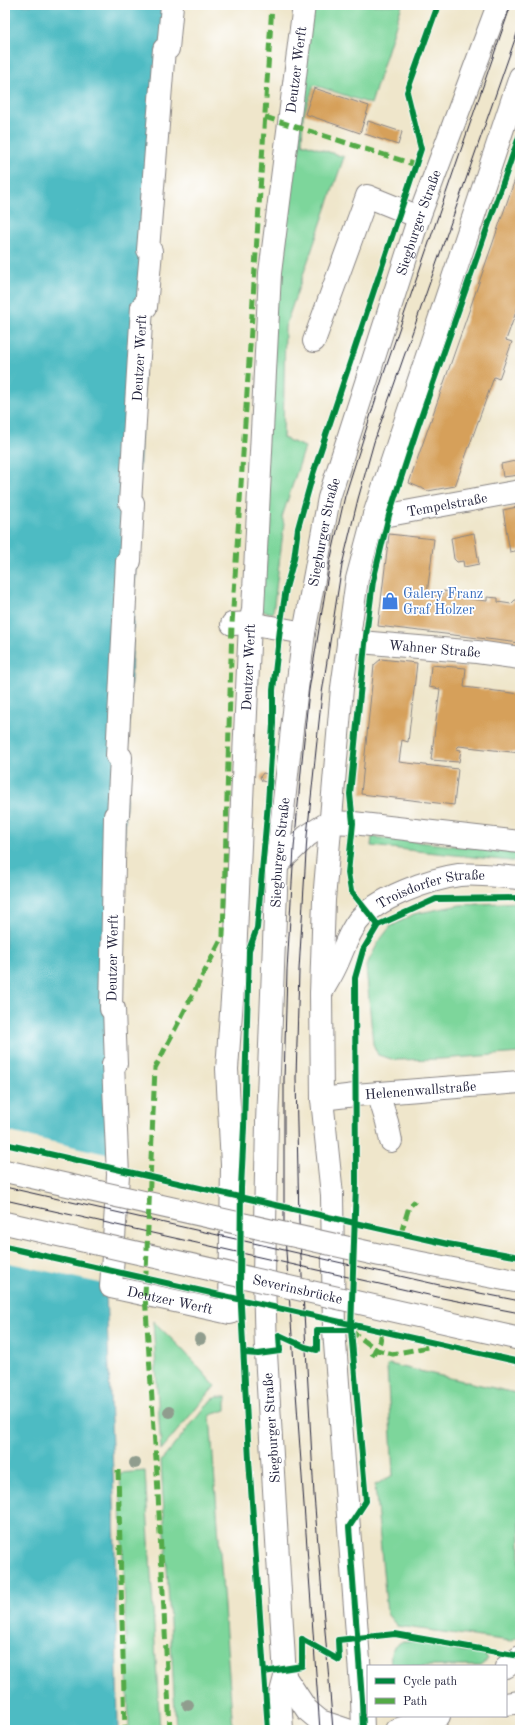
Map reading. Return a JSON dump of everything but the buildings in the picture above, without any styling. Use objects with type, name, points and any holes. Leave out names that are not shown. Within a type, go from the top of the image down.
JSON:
[{"type":"main road","name":"Deutzer Werft","points":[[172,5],[168,49],[164,49],[148,250],[151,250],[146,307],[142,306],[130,503],[133,503],[130,561],[127,561],[117,756],[121,756],[118,815],[115,816],[111,1009],[114,1009],[116,1064],[113,1064],[118,1175],[111,1287],[230,1313],[232,1164],[227,1068],[235,957],[241,623],[253,610],[270,273],[304,5]]},
{"type":"main road","name":"Siegburger Straße","points":[[282,1730],[280,1696],[285,1677],[266,1352],[264,1276],[267,1122],[277,865],[292,720],[304,633],[329,498],[420,217],[498,5]]},
{"type":"main road","points":[[363,1730],[334,1330],[332,1196],[322,1099],[321,994],[324,900],[329,822],[342,688],[357,580],[374,515],[520,77]]},
{"type":"main road","points":[[314,341],[367,196],[420,217]]},
{"type":"main road","name":"Tempelstraße","points":[[374,515],[389,515],[520,491]]},
{"type":"main road","points":[[241,623],[304,633]]},
{"type":"main road","name":"Wahner Straße","points":[[348,641],[477,652],[520,658]]},
{"type":"main road","points":[[277,865],[307,836],[329,822],[353,823],[520,842]]},
{"type":"main road","name":"Troisdorfer Straße","points":[[321,994],[335,968],[346,941],[358,922],[367,913],[399,893],[428,883],[460,875],[520,878]]},
{"type":"main road","name":"Helenenwallstraße","points":[[322,1099],[520,1082]]},
{"type":"main road","points":[[378,1093],[391,1141]]},
{"type":"main road","points":[[5,1171],[387,1256],[520,1282]]},
{"type":"main road","name":"Severinsbrücke","points":[[5,1223],[520,1338]]},
{"type":"main road","points":[[507,1666],[520,1657]]},
{"type":"main road","points":[[285,1677],[307,1710],[320,1721],[347,1730]]},
{"type":"main road","points":[[507,1704],[520,1702]]},
{"type":"main road","points":[[396,1730],[436,1717]]},
{"type":"green space","points":[[304,5],[402,5],[371,104],[314,85],[303,116],[302,143],[344,157],[285,327],[283,438],[305,447],[282,517],[284,524],[273,613],[253,610],[270,273]]},
{"type":"green space","points":[[372,837],[520,853],[520,862],[371,846]]},
{"type":"green space","points":[[520,902],[520,1053],[440,1059],[395,1060],[378,1055],[373,1044],[366,966],[379,941],[390,927],[414,914],[460,905]]},
{"type":"green space","points":[[153,1321],[182,1349],[215,1386],[161,1450]]},
{"type":"green space","points":[[389,1364],[520,1394],[520,1635],[511,1641],[397,1626],[387,1614],[375,1485],[393,1475],[387,1366]]},
{"type":"green space","points":[[226,1397],[226,1410],[210,1415],[233,1730],[176,1730],[161,1461],[212,1399]]},
{"type":"green space","points":[[145,1471],[160,1730],[129,1730],[120,1473]]},
{"type":"green space","points":[[403,1641],[423,1641],[463,1651],[484,1653],[488,1660],[481,1665],[391,1665],[392,1651]]},
{"type":"water","points":[[5,5],[172,5],[146,307],[106,1293],[114,1499],[118,1730],[5,1730]]},
{"type":"pier","points":[[5,1131],[119,1157],[113,1286],[5,1262]]},
{"type":"tram line","points":[[320,1730],[284,1223],[284,1080],[287,970],[294,848],[309,690],[330,562],[345,496],[384,373],[511,5]]},
{"type":"tram line","points":[[333,1730],[314,1495],[299,1221],[296,1078],[299,970],[307,836],[322,693],[342,565],[374,442],[520,25]]},
{"type":"tram line","points":[[5,1187],[444,1286],[520,1301]]},
{"type":"tram line","points":[[5,1200],[442,1298],[520,1313]]},
{"type":"marked path","points":[[170,1730],[157,1474],[145,1295],[155,1068],[223,936],[232,624],[272,5]]},
{"type":"marked path","points":[[265,117],[416,165]]},
{"type":"marked path","points":[[401,1233],[409,1207],[415,1201]]},
{"type":"marked path","points":[[350,1330],[377,1350],[393,1354],[428,1347]]},
{"type":"marked path","points":[[372,1356],[380,1342],[382,1332]]},
{"type":"marked path","points":[[118,1470],[125,1730]]},
{"type":"cycle path","points":[[268,1730],[249,1460],[240,1287],[241,1188],[249,950],[257,928],[268,803],[273,724],[273,690],[286,588],[294,559],[298,528],[313,474],[421,149],[407,92],[438,5]]},
{"type":"cycle path","points":[[378,925],[351,891],[348,873],[353,823],[350,794],[373,581],[389,515],[417,429],[520,134]]},
{"type":"cycle path","points":[[363,1730],[349,1527],[366,1501],[351,1330],[356,1184],[355,978],[363,950],[378,925],[436,899],[520,898]]},
{"type":"cycle path","points":[[5,1144],[448,1244],[520,1257]]},
{"type":"cycle path","points":[[5,1247],[520,1362]]},
{"type":"cycle path","points":[[244,1353],[258,1354],[280,1351],[279,1335],[305,1347],[317,1350],[317,1330],[351,1330]]},
{"type":"cycle path","points":[[302,1639],[339,1660],[338,1640],[395,1634],[520,1656]]},
{"type":"cycle path","points":[[264,1672],[302,1666],[302,1639]]},
{"type":"place","name":"Galery Franz Graf Holzer","points":[[390,601]]}]
